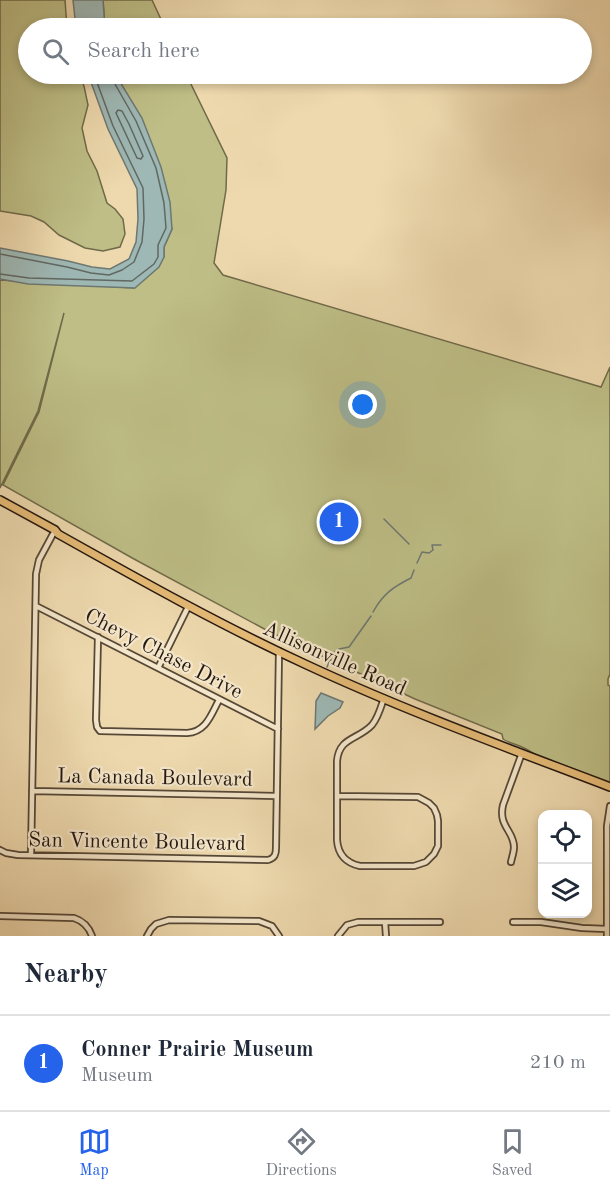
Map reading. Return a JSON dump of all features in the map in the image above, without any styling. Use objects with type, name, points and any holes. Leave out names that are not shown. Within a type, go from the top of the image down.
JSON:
[{"type":"main road","name":"Allisonville Road","points":[[0,500],[55,530],[56,534]]},
{"type":"main road","name":"Allisonville Road","points":[[0,505],[189,606],[279,651],[428,717],[610,787]]},
{"type":"street","points":[[31,855],[36,574],[38,565],[56,534]]},
{"type":"street","name":"Chevy Chase Drive","points":[[36,606],[278,729]]},
{"type":"street","points":[[158,668],[189,606]]},
{"type":"street","points":[[98,638],[96,720],[100,731],[195,732],[205,726],[219,700]]},
{"type":"street","points":[[276,796],[279,651]]},
{"type":"street","points":[[337,796],[418,797],[426,800],[432,805],[438,818],[437,848],[434,854],[426,862],[417,866],[360,866],[349,862],[342,856],[337,844],[337,796],[337,761],[339,750],[346,742],[371,725],[377,717],[384,698]]},
{"type":"street","points":[[511,862],[514,845],[503,822],[501,810],[522,753]]},
{"type":"street","name":"La Canada Boulevard","points":[[32,791],[276,796]]},
{"type":"street","name":"San Vincente Boulevard","points":[[0,850],[11,854],[31,855],[268,860],[276,851],[276,796]]},
{"type":"street","points":[[607,936],[608,813],[610,806]]},
{"type":"street","points":[[0,916],[74,918],[81,920],[87,926],[92,936]]},
{"type":"street","points":[[147,936],[156,924],[171,920],[259,921],[272,927],[279,936]]},
{"type":"street","points":[[385,922],[386,936]]},
{"type":"street","points":[[338,936],[344,928],[353,923],[440,922]]},
{"type":"street","points":[[513,922],[541,922],[607,929]]},
{"type":"green space","points":[[0,0],[65,0],[66,18],[18,18],[18,84],[83,84],[88,105],[82,128],[87,151],[97,171],[107,203],[123,219],[125,234],[120,247],[103,251],[85,248],[59,235],[44,222],[31,216],[0,211]]},
{"type":"green space","points":[[103,0],[152,0],[160,18],[104,18]]},
{"type":"green space","points":[[121,84],[191,84],[227,158],[226,190],[214,263],[223,275],[601,387],[610,367],[610,674],[608,685],[610,686],[610,782],[542,758],[503,739],[502,734],[415,699],[270,632],[3,485],[39,412],[64,313],[38,411],[0,488],[0,280],[134,288],[164,257],[164,247],[172,229]]},
{"type":"water","points":[[73,0],[103,0],[104,18],[75,18]]},
{"type":"water","points":[[92,84],[121,84],[142,118],[161,167],[170,202],[172,229],[159,267],[135,288],[28,284],[0,279],[0,248],[110,269],[129,259],[136,242],[137,189],[108,129]]},
{"type":"water","points":[[321,693],[343,702],[340,708],[315,729],[316,701]]},
{"type":"waterway","points":[[384,519],[409,544]]},
{"type":"waterway","points":[[417,563],[422,552],[429,553],[433,550],[432,545],[441,545]]},
{"type":"waterway","points":[[373,612],[389,592],[411,578],[414,570]]},
{"type":"waterway","points":[[327,667],[333,653],[349,647],[371,616]]},
{"type":"place","name":"Conner Prairie Museum","points":[[339,522]]}]
